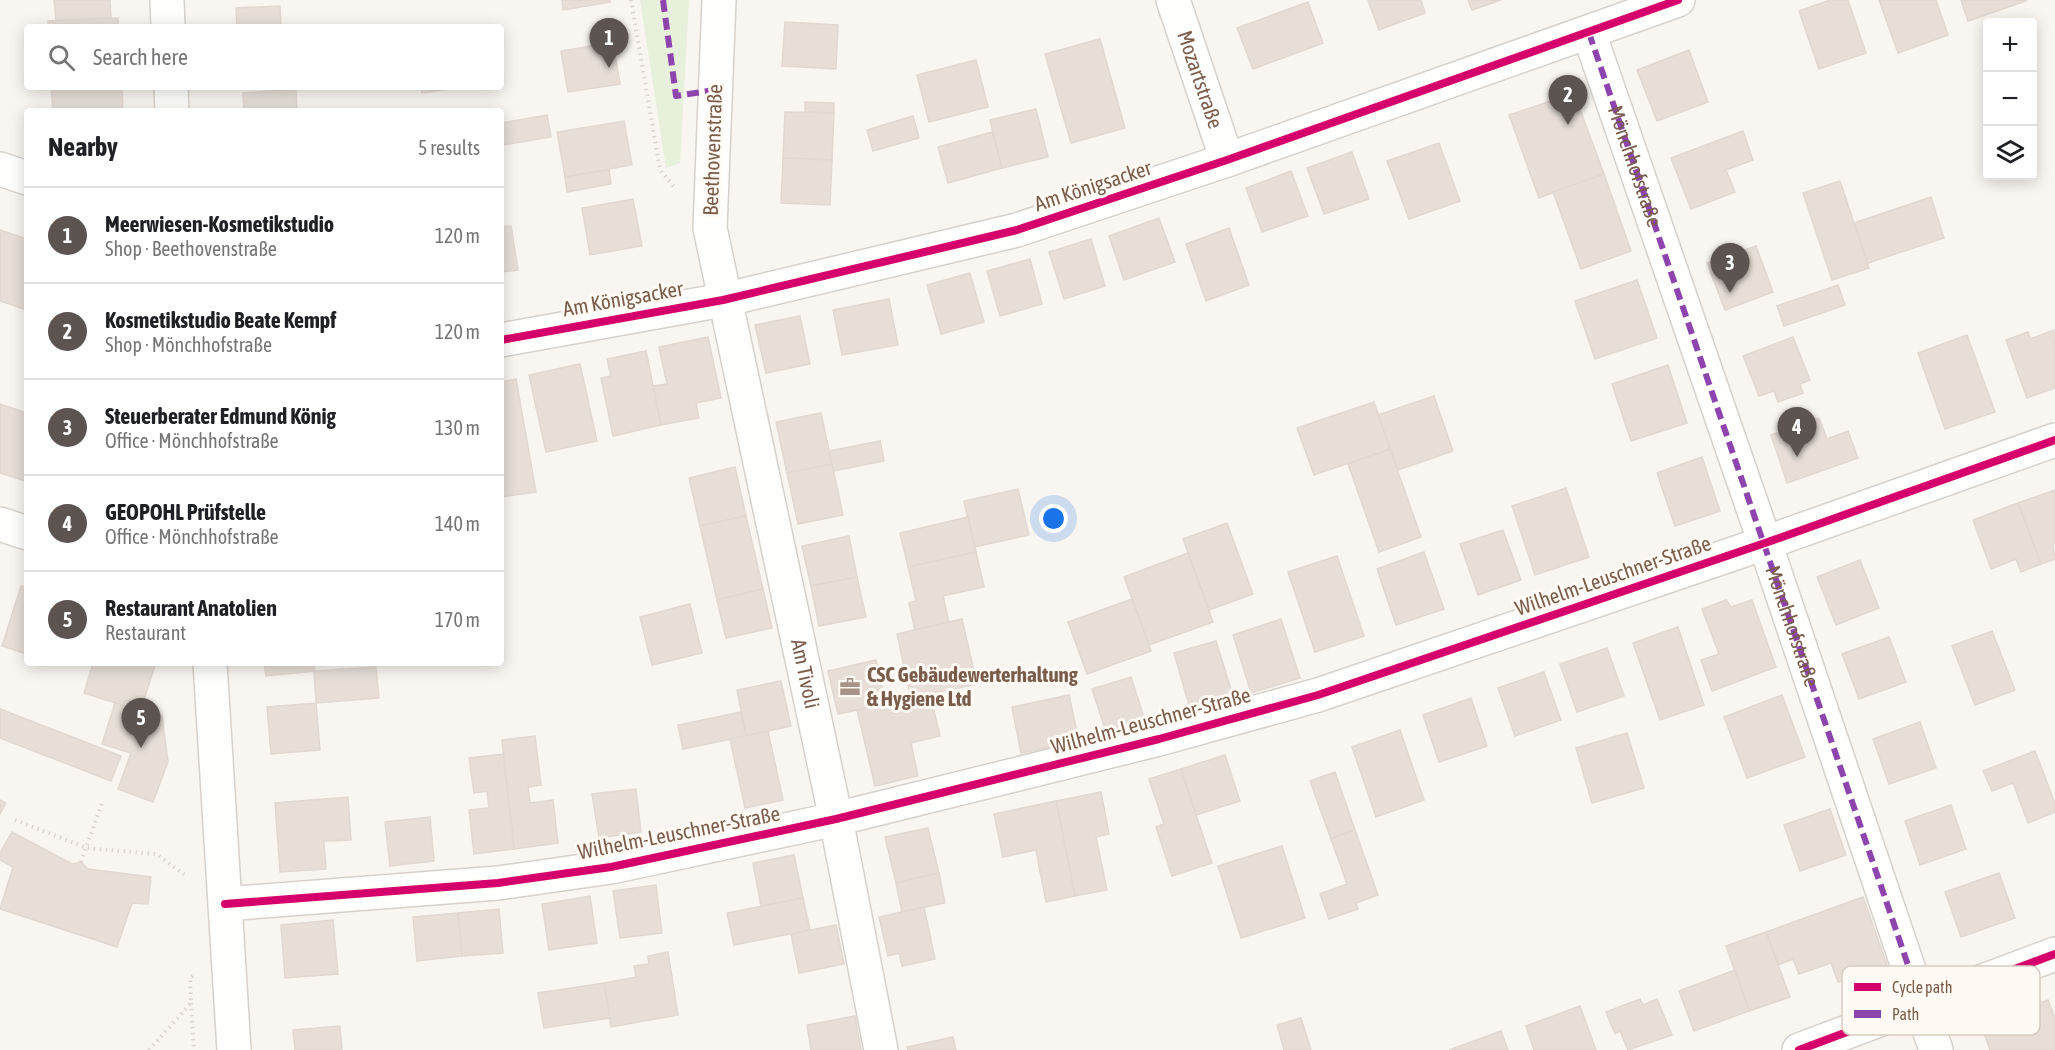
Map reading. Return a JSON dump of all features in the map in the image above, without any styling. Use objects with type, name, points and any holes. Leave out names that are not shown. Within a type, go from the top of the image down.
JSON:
[{"type":"street","points":[[167,0],[168,24]]},
{"type":"street","name":"Beethovenstraße","points":[[719,0],[710,228],[723,300]]},
{"type":"street","name":"Mozartstraße","points":[[1173,0],[1227,160]]},
{"type":"street","name":"Am Königsacker","points":[[504,339],[723,300],[1017,230],[1227,160],[1678,0]]},
{"type":"street","name":"Mönchhofstraße","points":[[1588,33],[1908,966]]},
{"type":"street","points":[[171,90],[172,108]]},
{"type":"street","points":[[0,169],[24,177]]},
{"type":"street","name":"Am Tivoli","points":[[723,300],[836,819],[881,1050]]},
{"type":"street","name":"Wilhelm-Leuschner-Straße","points":[[225,904],[486,884],[611,867],[836,819],[1159,739],[1318,695],[1765,543],[2055,440]]},
{"type":"street","points":[[0,525],[24,532]]},
{"type":"street","points":[[210,666],[234,1050]]},
{"type":"street","points":[[2022,966],[2055,954]]},
{"type":"street","points":[[1799,1050],[1842,1033]]},
{"type":"street","name":"Mönchhofstraße","points":[[1931,1035],[1936,1050]]},
{"type":"path","points":[[631,0],[660,170],[710,228]]},
{"type":"path","points":[[81,862],[102,803]]},
{"type":"path","points":[[15,820],[87,848],[156,854],[225,904]]},
{"type":"path","points":[[194,1050],[190,978],[228,946]]},
{"type":"path","points":[[149,1050],[191,1003]]},
{"type":"green space","points":[[640,0],[689,0],[680,163],[666,168]]},
{"type":"building","points":[[54,0],[110,0],[111,18],[56,21]]},
{"type":"building","points":[[562,0],[610,0],[610,2],[563,10]]},
{"type":"building","points":[[1368,0],[1421,0],[1425,13],[1379,30]]},
{"type":"building","points":[[1468,0],[1501,0],[1472,10]]},
{"type":"building","points":[[1830,0],[1848,0],[1866,53],[1819,69],[1799,11]]},
{"type":"building","points":[[1879,0],[1936,0],[1948,35],[1898,53]]},
{"type":"building","points":[[1961,0],[2026,0],[2026,1],[1968,21]]},
{"type":"building","points":[[1308,2],[1323,43],[1253,69],[1237,28]]},
{"type":"building","points":[[280,6],[281,24],[237,24],[236,8]]},
{"type":"building","points":[[118,18],[118,24],[48,24],[48,21]]},
{"type":"building","points":[[785,22],[838,25],[836,69],[782,66]]},
{"type":"building","points":[[1100,39],[1125,128],[1071,143],[1045,54]]},
{"type":"building","points":[[613,42],[620,84],[568,92],[561,51]]},
{"type":"building","points":[[1689,50],[1708,102],[1657,121],[1637,70]]},
{"type":"building","points":[[976,60],[988,107],[929,122],[917,75]]},
{"type":"building","points":[[51,90],[122,90],[123,108],[53,108]]},
{"type":"building","points":[[296,90],[297,108],[244,108],[243,93]]},
{"type":"building","points":[[422,90],[442,90],[422,93]]},
{"type":"building","points":[[1574,93],[1604,174],[1539,198],[1509,115]]},
{"type":"building","points":[[805,102],[834,103],[834,113],[805,112]]},
{"type":"building","points":[[1036,109],[1048,157],[1002,168],[990,120]]},
{"type":"building","points":[[785,112],[834,113],[832,160],[783,158]]},
{"type":"building","points":[[547,115],[551,137],[504,145],[504,122]]},
{"type":"building","points":[[913,116],[919,138],[873,151],[867,130]]},
{"type":"building","points":[[624,121],[632,165],[565,177],[557,132]]},
{"type":"building","points":[[1743,131],[1753,160],[1726,170],[1735,192],[1691,209],[1671,158]]},
{"type":"building","points":[[992,132],[1002,168],[948,183],[938,147]]},
{"type":"building","points":[[1439,143],[1460,201],[1409,219],[1387,161]]},
{"type":"building","points":[[1352,152],[1369,199],[1324,214],[1307,168]]},
{"type":"building","points":[[783,158],[832,160],[830,205],[781,203]]},
{"type":"building","points":[[609,170],[611,184],[567,192],[565,177]]},
{"type":"building","points":[[1291,171],[1308,216],[1262,232],[1246,188]]},
{"type":"building","points":[[1604,174],[1631,251],[1581,269],[1553,192]]},
{"type":"building","points":[[1840,181],[1869,268],[1832,280],[1803,193]]},
{"type":"building","points":[[1931,197],[1944,238],[1868,263],[1854,223]]},
{"type":"building","points":[[633,199],[642,246],[590,255],[582,208]]},
{"type":"building","points":[[1159,218],[1175,262],[1124,280],[1109,236]]},
{"type":"building","points":[[511,226],[518,270],[504,272],[504,227]]},
{"type":"building","points":[[1229,228],[1249,285],[1206,301],[1186,244]]},
{"type":"building","points":[[0,230],[24,238],[24,309],[0,301]]},
{"type":"building","points":[[1091,239],[1105,286],[1064,299],[1049,252]]},
{"type":"building","points":[[1756,246],[1773,292],[1725,310],[1707,263]]},
{"type":"building","points":[[1030,259],[1042,304],[1000,316],[987,271]]},
{"type":"building","points":[[970,273],[984,322],[941,334],[927,285]]},
{"type":"building","points":[[1637,280],[1657,338],[1595,359],[1575,301]]},
{"type":"building","points":[[1838,285],[1845,305],[1784,326],[1777,306]]},
{"type":"building","points":[[889,299],[898,345],[842,355],[833,310]]},
{"type":"building","points":[[800,316],[810,364],[766,373],[755,325]]},
{"type":"building","points":[[2054,330],[2055,388],[2027,398],[2006,340],[2028,332],[2030,339]]},
{"type":"building","points":[[1967,335],[1995,412],[1945,429],[1918,353]]},
{"type":"building","points":[[708,337],[721,398],[696,403],[699,418],[661,425],[653,386],[667,384],[659,347]]},
{"type":"building","points":[[1793,337],[1810,380],[1800,384],[1803,393],[1778,402],[1774,391],[1759,396],[1743,356]]},
{"type":"building","points":[[646,351],[661,425],[613,436],[601,378],[611,376],[607,359]]},
{"type":"building","points":[[580,364],[597,441],[546,452],[529,375]]},
{"type":"building","points":[[1668,365],[1687,423],[1631,441],[1612,384]]},
{"type":"building","points":[[516,379],[536,492],[504,497],[504,381]]},
{"type":"building","points":[[1434,396],[1453,451],[1398,470],[1378,415]]},
{"type":"building","points":[[1374,402],[1390,449],[1314,475],[1297,428]]},
{"type":"building","points":[[0,404],[24,412],[24,481],[0,473]]},
{"type":"building","points":[[821,413],[832,464],[787,473],[776,422]]},
{"type":"building","points":[[1819,418],[1827,439],[1848,431],[1858,458],[1787,483],[1771,435]]},
{"type":"building","points":[[880,441],[884,461],[833,471],[829,451]]},
{"type":"building","points":[[1390,449],[1421,537],[1379,552],[1348,464]]},
{"type":"building","points":[[1702,457],[1720,511],[1675,526],[1657,473]]},
{"type":"building","points":[[832,464],[843,515],[798,524],[787,473]]},
{"type":"building","points":[[735,467],[746,516],[700,526],[689,478]]},
{"type":"building","points":[[1566,488],[1589,557],[1535,575],[1512,506]]},
{"type":"building","points":[[1018,489],[1029,535],[974,547],[964,501]]},
{"type":"building","points":[[2055,490],[2055,543],[2053,544],[2055,559],[2041,564],[2018,503]]},
{"type":"building","points":[[2018,503],[2041,564],[2021,572],[2016,559],[1991,569],[1973,520]]},
{"type":"building","points":[[746,516],[763,589],[717,600],[700,526]]},
{"type":"building","points":[[968,517],[976,552],[908,567],[900,533]]},
{"type":"building","points":[[1227,523],[1253,594],[1209,610],[1183,539]]},
{"type":"building","points":[[1503,530],[1521,580],[1478,595],[1460,544]]},
{"type":"building","points":[[849,536],[857,577],[811,586],[802,546]]},
{"type":"building","points":[[976,552],[984,587],[943,596],[949,622],[915,630],[909,603],[916,601],[908,567]]},
{"type":"building","points":[[1424,552],[1444,609],[1396,625],[1377,569]]},
{"type":"building","points":[[1188,553],[1213,622],[1149,645],[1124,577]]},
{"type":"building","points":[[1337,556],[1364,636],[1315,652],[1288,572]]},
{"type":"building","points":[[1860,560],[1879,608],[1836,625],[1817,577]]},
{"type":"building","points":[[857,577],[866,617],[819,626],[811,586]]},
{"type":"building","points":[[21,586],[24,587],[24,653],[2,646]]},
{"type":"building","points":[[763,589],[772,628],[726,638],[717,600]]},
{"type":"building","points":[[1132,599],[1151,651],[1087,674],[1068,622]]},
{"type":"building","points":[[1726,600],[1731,607],[1752,600],[1776,667],[1712,691],[1701,660],[1719,654],[1702,609]]},
{"type":"building","points":[[690,604],[702,653],[652,665],[640,617]]},
{"type":"building","points":[[962,619],[977,684],[911,698],[897,634]]},
{"type":"building","points":[[1281,619],[1300,678],[1251,693],[1233,635]]},
{"type":"building","points":[[1678,627],[1704,705],[1660,720],[1633,643]]},
{"type":"building","points":[[1992,631],[2015,690],[1975,705],[1952,646]]},
{"type":"building","points":[[1889,637],[1906,682],[1859,699],[1842,654]]},
{"type":"building","points":[[1216,641],[1234,699],[1191,712],[1174,653]]},
{"type":"building","points":[[1607,648],[1624,696],[1577,712],[1560,664]]},
{"type":"building","points":[[876,660],[886,704],[838,714],[828,671]]},
{"type":"building","points":[[92,666],[155,666],[140,711],[84,693]]},
{"type":"building","points":[[264,666],[314,666],[315,671],[266,676]]},
{"type":"building","points":[[376,667],[379,698],[316,703],[314,671]]},
{"type":"building","points":[[1544,672],[1561,720],[1515,736],[1498,688]]},
{"type":"building","points":[[1131,677],[1146,724],[1107,735],[1092,689]]},
{"type":"building","points":[[781,681],[791,726],[746,736],[737,690]]},
{"type":"building","points":[[930,694],[940,736],[911,743],[918,776],[875,786],[857,710]]},
{"type":"building","points":[[1069,695],[1079,741],[1021,753],[1012,707]]},
{"type":"building","points":[[1782,695],[1805,757],[1747,778],[1724,717]]},
{"type":"building","points":[[1471,698],[1487,746],[1439,762],[1423,715]]},
{"type":"building","points":[[115,703],[162,716],[168,762],[153,802],[118,789],[131,753],[102,744]]},
{"type":"building","points":[[316,703],[320,750],[271,754],[267,707]]},
{"type":"building","points":[[0,709],[121,756],[111,781],[0,738]]},
{"type":"building","points":[[741,712],[746,736],[683,749],[678,725]]},
{"type":"building","points":[[1920,722],[1936,768],[1889,784],[1873,739]]},
{"type":"building","points":[[1400,730],[1424,800],[1376,817],[1352,747]]},
{"type":"building","points":[[768,731],[783,800],[745,808],[730,739]]},
{"type":"building","points":[[1627,733],[1644,788],[1592,803],[1576,748]]},
{"type":"building","points":[[535,736],[541,785],[528,787],[530,803],[553,800],[558,843],[514,849],[502,740]]},
{"type":"building","points":[[2035,751],[2055,803],[2055,812],[2028,823],[2013,783],[1992,791],[1983,771]]},
{"type":"building","points":[[503,754],[514,849],[474,854],[469,810],[489,808],[487,791],[474,793],[469,758]]},
{"type":"building","points":[[1225,755],[1240,801],[1196,815],[1181,769]]},
{"type":"building","points":[[1181,769],[1212,863],[1172,876],[1156,827],[1164,824],[1149,779]]},
{"type":"building","points":[[1335,772],[1355,830],[1331,839],[1310,781]]},
{"type":"building","points":[[636,789],[641,832],[599,838],[592,794]]},
{"type":"building","points":[[1101,792],[1109,834],[1096,837],[1107,890],[1075,896],[1056,801]]},
{"type":"building","points":[[348,797],[351,840],[324,841],[326,869],[280,872],[275,803]]},
{"type":"building","points":[[0,800],[6,803],[0,814]]},
{"type":"building","points":[[1056,801],[1075,896],[1046,902],[1036,850],[1003,857],[994,814]]},
{"type":"building","points":[[1951,805],[1966,849],[1920,865],[1905,821]]},
{"type":"building","points":[[1830,809],[1846,855],[1800,871],[1784,825]]},
{"type":"building","points":[[430,817],[434,861],[390,866],[385,822]]},
{"type":"building","points":[[928,828],[939,873],[896,883],[885,837]]},
{"type":"building","points":[[1355,830],[1378,895],[1356,903],[1358,909],[1329,919],[1320,894],[1347,884],[1331,839]]},
{"type":"building","points":[[12,832],[72,864],[81,862],[88,869],[151,877],[148,904],[132,903],[117,947],[0,909],[13,867],[0,860],[0,853]]},
{"type":"building","points":[[1282,846],[1305,918],[1241,938],[1218,866]]},
{"type":"building","points":[[794,855],[803,898],[761,906],[753,863]]},
{"type":"building","points":[[939,873],[945,903],[902,912],[896,883]]},
{"type":"building","points":[[1999,873],[2015,918],[1961,937],[1945,892]]},
{"type":"building","points":[[656,885],[662,933],[620,938],[613,891]]},
{"type":"building","points":[[590,896],[597,943],[549,950],[542,904]]},
{"type":"building","points":[[1863,897],[1887,965],[1842,966],[1842,981],[1838,982],[1831,963],[1799,974],[1793,959],[1778,965],[1766,932]]},
{"type":"building","points":[[803,898],[810,930],[734,945],[727,913]]},
{"type":"building","points":[[924,907],[935,959],[902,966],[899,953],[888,956],[879,917]]},
{"type":"building","points":[[499,909],[503,953],[462,956],[458,913]]},
{"type":"building","points":[[458,913],[462,956],[417,961],[413,917]]},
{"type":"building","points":[[333,920],[338,974],[285,978],[281,925]]},
{"type":"building","points":[[836,925],[844,964],[799,973],[791,934]]},
{"type":"building","points":[[1766,932],[1790,997],[1749,1011],[1726,946]]},
{"type":"building","points":[[668,952],[678,1015],[611,1027],[604,983],[636,977],[634,966],[649,964],[648,956]]},
{"type":"building","points":[[1735,970],[1749,1011],[1694,1031],[1679,991]]},
{"type":"building","points":[[604,983],[610,1018],[544,1028],[538,993]]},
{"type":"building","points":[[1640,999],[1643,1005],[1657,999],[1672,1035],[1628,1050],[1620,1031],[1615,1034],[1606,1012]]},
{"type":"building","points":[[2048,1000],[2055,1018],[2055,1050],[1990,1050],[1985,1035],[2040,1035],[2040,1003]]},
{"type":"building","points":[[1580,1006],[1596,1050],[1534,1050],[1526,1026]]},
{"type":"building","points":[[855,1016],[861,1050],[811,1050],[807,1025]]},
{"type":"building","points":[[1301,1018],[1311,1050],[1284,1050],[1277,1025]]},
{"type":"building","points":[[340,1026],[342,1050],[295,1050],[293,1030]]},
{"type":"building","points":[[1501,1031],[1508,1050],[1449,1050]]},
{"type":"building","points":[[953,1037],[956,1050],[908,1050],[907,1047]]},
{"type":"marked path","points":[[663,0],[676,96],[715,90]]},
{"type":"marked path","points":[[1589,33],[1908,966]]},
{"type":"cycle path","points":[[504,339],[723,300],[1017,230],[1227,160],[1678,0]]},
{"type":"cycle path","points":[[225,904],[498,883],[611,867],[836,819],[1159,739],[1318,695],[1765,543],[2055,440]]},
{"type":"cycle path","points":[[2023,966],[2055,954]]},
{"type":"cycle path","points":[[1799,1050],[1842,1034]]},
{"type":"place","name":"Meerwiesen-Kosmetikstudio","points":[[609,68]]},
{"type":"place","name":"Kosmetikstudio Beate Kempf","points":[[1568,125]]},
{"type":"place","name":"Steuerberater Edmund König","points":[[1730,293]]},
{"type":"place","name":"GEOPOHL Prüfstelle","points":[[1797,457]]},
{"type":"place","name":"CSC Gebäudewerterhaltung & Hygiene Ltd","points":[[850,687]]},
{"type":"place","name":"Restaurant Anatolien","points":[[141,748]]}]
